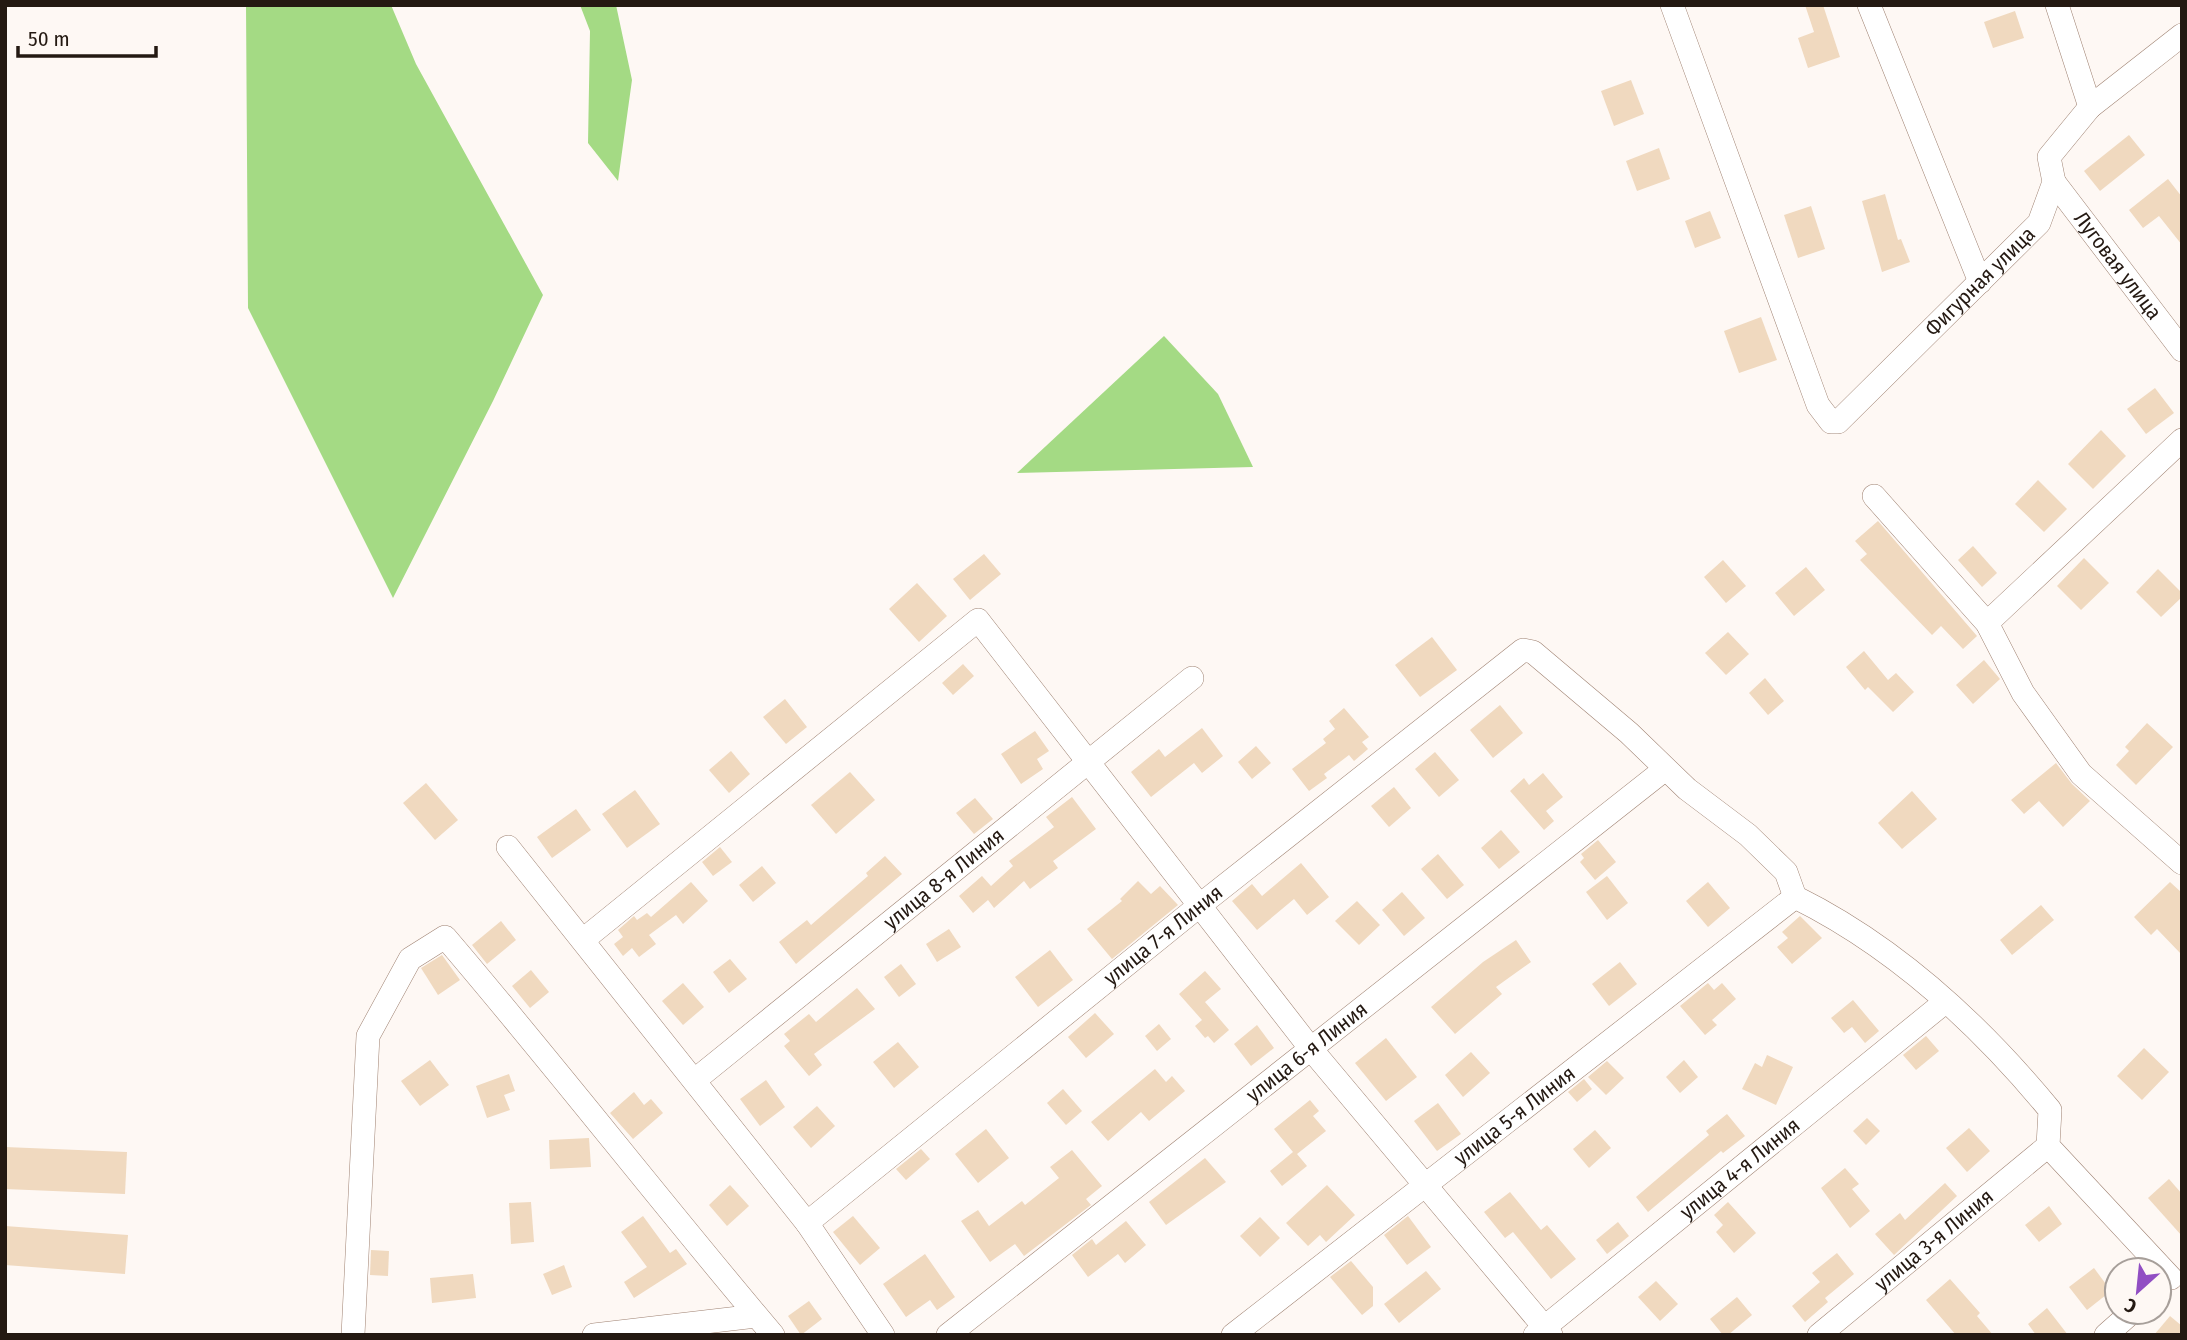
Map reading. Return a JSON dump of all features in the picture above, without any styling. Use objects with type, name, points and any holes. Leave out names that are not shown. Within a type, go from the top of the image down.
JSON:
[{"type":"street","name":"Фигурная улица","points":[[1672,5],[1818,405],[1831,422],[1839,422],[2039,223],[2054,182],[2049,157],[2090,107],[2182,35]]},
{"type":"street","points":[[1869,5],[1980,282]]},
{"type":"street","points":[[2057,5],[2090,107]]},
{"type":"street","name":"Луговая улица","points":[[2054,182],[2182,350]]},
{"type":"street","points":[[1987,623],[2182,440]]},
{"type":"street","points":[[1874,496],[1987,623],[2023,693],[2081,774],[2182,863]]},
{"type":"street","points":[[583,940],[978,620],[1311,1049],[1543,1332]]},
{"type":"street","name":"улица 7-я Линия","points":[[807,1223],[1199,906],[1523,650],[1533,652],[1629,733],[1664,769]]},
{"type":"street","name":"улица 8-я Линия","points":[[695,1080],[1192,678]]},
{"type":"street","points":[[1664,769],[1748,835],[1786,872],[1795,897],[1854,929],[1945,1002],[2011,1063],[2050,1110],[2048,1146],[2150,1256]]},
{"type":"street","name":"улица 6-я Линия","points":[[947,1335],[1664,769]]},
{"type":"street","points":[[508,847],[807,1223],[883,1335]]},
{"type":"street","name":"улица 5-я Линия","points":[[1233,1335],[1795,897]]},
{"type":"street","points":[[353,1335],[368,1036],[410,958],[445,937],[546,1055],[772,1335]]},
{"type":"street","name":"улица 4-я Линия","points":[[1543,1332],[1945,1002]]},
{"type":"street","name":"улица 3-я Линия","points":[[1819,1335],[2048,1146]]},
{"type":"street","points":[[594,1335],[756,1316]]},
{"type":"green space","points":[[246,5],[391,5],[416,64],[543,295],[493,401],[393,598],[248,308]]},
{"type":"green space","points":[[580,5],[616,5],[632,80],[618,181],[588,143],[590,31]]},
{"type":"green space","points":[[1164,336],[1218,394],[1253,467],[1017,473]]},
{"type":"building","points":[[1805,5],[1823,5],[1840,57],[1808,68],[1798,38],[1814,32]]},
{"type":"building","points":[[2015,11],[2024,38],[1993,48],[1984,22]]},
{"type":"building","points":[[1631,80],[1644,114],[1614,126],[1601,91]]},
{"type":"building","points":[[2129,135],[2145,155],[2100,191],[2084,171]]},
{"type":"building","points":[[1659,148],[1670,179],[1637,191],[1626,161]]},
{"type":"building","points":[[2168,179],[2182,197],[2182,245],[2159,216],[2143,228],[2129,210]]},
{"type":"building","points":[[1885,194],[1898,240],[1901,239],[1910,262],[1882,272],[1862,201]]},
{"type":"building","points":[[1811,206],[1825,249],[1798,258],[1784,215]]},
{"type":"building","points":[[1710,211],[1721,238],[1695,248],[1685,221]]},
{"type":"building","points":[[1761,317],[1777,360],[1739,373],[1724,331]]},
{"type":"building","points":[[2155,388],[2174,413],[2146,434],[2127,409]]},
{"type":"building","points":[[2101,430],[2126,456],[2093,489],[2068,464]]},
{"type":"building","points":[[2038,480],[2067,509],[2044,532],[2015,504]]},
{"type":"building","points":[[1878,521],[1977,636],[1963,649],[1941,626],[1932,635],[1860,560],[1867,554],[1855,541]]},
{"type":"building","points":[[1973,546],[1997,573],[1982,587],[1958,560]]},
{"type":"building","points":[[984,554],[1001,574],[970,600],[953,579]]},
{"type":"building","points":[[2084,558],[2109,583],[2081,610],[2057,586]]},
{"type":"building","points":[[1723,560],[1746,586],[1726,603],[1704,577]]},
{"type":"building","points":[[1806,567],[1825,590],[1794,616],[1775,593]]},
{"type":"building","points":[[2158,569],[2182,593],[2182,597],[2161,617],[2136,592]]},
{"type":"building","points":[[917,583],[947,616],[919,642],[889,609]]},
{"type":"building","points":[[1728,632],[1749,654],[1726,675],[1705,653]]},
{"type":"building","points":[[1432,637],[1457,670],[1420,697],[1395,665]]},
{"type":"building","points":[[1864,651],[1888,680],[1896,673],[1914,692],[1893,712],[1868,687],[1865,690],[1846,667]]},
{"type":"building","points":[[1984,660],[2000,679],[1973,704],[1956,685]]},
{"type":"building","points":[[963,664],[974,676],[953,695],[942,683]]},
{"type":"building","points":[[1765,678],[1784,701],[1768,715],[1749,693]]},
{"type":"building","points":[[785,699],[807,727],[786,744],[763,717]]},
{"type":"building","points":[[1500,705],[1523,733],[1493,758],[1470,730]]},
{"type":"building","points":[[1344,708],[1369,737],[1362,742],[1368,749],[1354,761],[1349,755],[1324,774],[1327,778],[1309,791],[1292,769],[1326,743],[1323,739],[1335,729],[1329,721]]},
{"type":"building","points":[[2147,723],[2173,747],[2136,785],[2116,765],[2129,751],[2125,747]]},
{"type":"building","points":[[1202,728],[1223,756],[1202,773],[1194,763],[1151,797],[1131,772],[1159,749],[1165,757]]},
{"type":"building","points":[[1035,731],[1049,751],[1037,759],[1043,769],[1021,784],[1001,754]]},
{"type":"building","points":[[1256,746],[1271,763],[1252,779],[1238,762]]},
{"type":"building","points":[[731,751],[750,774],[729,793],[709,770]]},
{"type":"building","points":[[1435,752],[1459,780],[1439,797],[1415,769]]},
{"type":"building","points":[[2056,763],[2090,801],[2063,827],[2039,801],[2024,814],[2011,800]]},
{"type":"building","points":[[850,772],[875,800],[836,834],[811,805]]},
{"type":"building","points":[[1543,773],[1563,797],[1546,811],[1554,821],[1544,830],[1510,791],[1524,778],[1529,785]]},
{"type":"building","points":[[426,783],[458,820],[435,840],[403,803]]},
{"type":"building","points":[[1394,787],[1411,808],[1389,827],[1371,806]]},
{"type":"building","points":[[635,790],[660,824],[627,848],[602,814]]},
{"type":"building","points":[[1912,791],[1937,819],[1902,849],[1878,823]]},
{"type":"building","points":[[1072,797],[1096,829],[1053,861],[1058,868],[1030,889],[1024,881],[994,908],[988,900],[973,913],[959,896],[982,876],[991,886],[1013,866],[1009,861],[1054,827],[1046,817]]},
{"type":"building","points":[[975,798],[993,819],[974,834],[956,813]]},
{"type":"building","points":[[576,809],[591,830],[552,858],[537,837]]},
{"type":"building","points":[[1501,830],[1520,852],[1499,869],[1481,848]]},
{"type":"building","points":[[1598,840],[1616,862],[1595,880],[1580,862],[1584,858],[1581,854]]},
{"type":"building","points":[[720,847],[732,862],[713,876],[702,862]]},
{"type":"building","points":[[1438,854],[1464,885],[1447,899],[1421,869]]},
{"type":"building","points":[[885,856],[902,874],[796,964],[779,942],[807,920],[811,925],[868,876],[866,873]]},
{"type":"building","points":[[1301,863],[1329,897],[1307,915],[1294,899],[1257,930],[1232,901],[1252,884],[1262,896]]},
{"type":"building","points":[[762,866],[776,883],[753,902],[739,885]]},
{"type":"building","points":[[1607,876],[1628,903],[1607,920],[1586,892]]},
{"type":"building","points":[[1138,881],[1151,894],[1160,886],[1178,905],[1112,959],[1087,929],[1122,901],[1120,899]]},
{"type":"building","points":[[691,882],[708,901],[683,924],[676,915],[649,935],[656,944],[639,957],[632,948],[623,956],[614,944],[623,937],[618,930],[634,916],[637,920],[647,913],[651,917]]},
{"type":"building","points":[[1708,882],[1730,908],[1708,927],[1686,901]]},
{"type":"building","points":[[2170,882],[2182,893],[2182,955],[2157,929],[2151,935],[2134,917]]},
{"type":"building","points":[[1402,892],[1425,918],[1404,936],[1382,910]]},
{"type":"building","points":[[1357,901],[1380,925],[1359,945],[1335,921]]},
{"type":"building","points":[[2041,905],[2054,920],[2012,955],[2000,940]]},
{"type":"building","points":[[1800,916],[1822,938],[1792,964],[1777,947],[1788,938],[1782,932]]},
{"type":"building","points":[[501,921],[516,940],[487,964],[472,945]]},
{"type":"building","points":[[949,929],[961,947],[937,962],[926,944]]},
{"type":"building","points":[[1516,940],[1531,962],[1496,987],[1502,994],[1455,1034],[1431,1007],[1483,962]]},
{"type":"building","points":[[1050,950],[1073,980],[1038,1007],[1015,977]]},
{"type":"building","points":[[442,955],[460,980],[438,995],[421,968]]},
{"type":"building","points":[[730,959],[747,979],[729,993],[713,972]]},
{"type":"building","points":[[1620,962],[1637,984],[1609,1006],[1592,984]]},
{"type":"building","points":[[901,964],[916,984],[899,997],[884,977]]},
{"type":"building","points":[[531,970],[549,992],[530,1008],[512,986]]},
{"type":"building","points":[[1205,971],[1221,989],[1205,1002],[1229,1030],[1214,1043],[1208,1036],[1205,1038],[1195,1026],[1202,1020],[1179,994]]},
{"type":"building","points":[[683,983],[704,1007],[683,1025],[662,1001]]},
{"type":"building","points":[[1708,983],[1714,990],[1722,983],[1736,999],[1712,1020],[1717,1025],[1705,1035],[1680,1006]]},
{"type":"building","points":[[857,988],[875,1009],[814,1054],[822,1065],[809,1076],[784,1046],[790,1041],[784,1034],[809,1014],[816,1022]]},
{"type":"building","points":[[1853,1000],[1879,1031],[1865,1043],[1852,1027],[1844,1033],[1831,1018]]},
{"type":"building","points":[[1095,1013],[1114,1034],[1086,1058],[1068,1037]]},
{"type":"building","points":[[1159,1024],[1171,1039],[1157,1051],[1145,1036]]},
{"type":"building","points":[[1257,1025],[1274,1048],[1251,1066],[1234,1044]]},
{"type":"building","points":[[1926,1036],[1939,1051],[1916,1070],[1903,1055]]},
{"type":"building","points":[[1386,1038],[1417,1077],[1386,1101],[1355,1063]]},
{"type":"building","points":[[898,1042],[919,1067],[894,1088],[873,1062]]},
{"type":"building","points":[[2144,1048],[2169,1072],[2142,1100],[2117,1076]]},
{"type":"building","points":[[1471,1052],[1490,1073],[1463,1097],[1445,1075]]},
{"type":"building","points":[[1767,1055],[1793,1067],[1776,1105],[1742,1089],[1755,1063],[1762,1067]]},
{"type":"building","points":[[430,1060],[449,1085],[420,1106],[401,1081]]},
{"type":"building","points":[[1684,1060],[1698,1077],[1680,1093],[1666,1077]]},
{"type":"building","points":[[1607,1061],[1624,1078],[1606,1095],[1588,1077]]},
{"type":"building","points":[[1155,1069],[1166,1082],[1172,1076],[1185,1091],[1149,1121],[1141,1112],[1108,1141],[1091,1122]]},
{"type":"building","points":[[509,1074],[515,1091],[504,1095],[510,1110],[487,1118],[476,1086]]},
{"type":"building","points":[[1584,1079],[1592,1089],[1577,1102],[1568,1092]]},
{"type":"building","points":[[766,1080],[785,1107],[760,1126],[740,1099]]},
{"type":"building","points":[[1063,1089],[1082,1111],[1066,1125],[1047,1103]]},
{"type":"building","points":[[634,1092],[644,1105],[651,1099],[663,1113],[633,1139],[610,1113]]},
{"type":"building","points":[[1310,1100],[1319,1111],[1313,1116],[1326,1131],[1297,1154],[1307,1166],[1282,1186],[1270,1171],[1293,1152],[1274,1129]]},
{"type":"building","points":[[1438,1103],[1461,1134],[1437,1151],[1414,1121]]},
{"type":"building","points":[[817,1106],[835,1126],[811,1148],[793,1127]]},
{"type":"building","points":[[1727,1114],[1745,1136],[1723,1153],[1721,1151],[1648,1212],[1636,1197],[1709,1135],[1706,1131]]},
{"type":"building","points":[[1867,1118],[1880,1131],[1866,1145],[1853,1131]]},
{"type":"building","points":[[1969,1128],[1990,1151],[1967,1172],[1946,1148]]},
{"type":"building","points":[[986,1129],[1009,1158],[978,1183],[955,1154]]},
{"type":"building","points":[[1595,1130],[1611,1148],[1589,1168],[1573,1149]]},
{"type":"building","points":[[589,1138],[591,1167],[550,1169],[549,1140]]},
{"type":"building","points":[[5,1147],[127,1152],[125,1194],[5,1189]]},
{"type":"building","points":[[921,1149],[930,1159],[906,1180],[896,1169]]},
{"type":"building","points":[[1072,1150],[1102,1186],[1086,1199],[1091,1205],[1024,1256],[1015,1244],[990,1262],[961,1221],[978,1210],[989,1226],[1022,1201],[1025,1205],[1059,1178],[1050,1167]]},
{"type":"building","points":[[1205,1158],[1226,1182],[1166,1225],[1149,1202]]},
{"type":"building","points":[[1845,1168],[1859,1184],[1852,1189],[1870,1211],[1850,1228],[1821,1188]]},
{"type":"building","points":[[2169,1179],[2182,1194],[2182,1236],[2148,1198]]},
{"type":"building","points":[[1945,1183],[1957,1196],[1894,1255],[1875,1234],[1900,1213],[1905,1220]]},
{"type":"building","points":[[730,1185],[749,1206],[727,1226],[709,1205]]},
{"type":"building","points":[[1327,1185],[1355,1215],[1326,1242],[1320,1235],[1308,1246],[1286,1223]]},
{"type":"building","points":[[1510,1192],[1541,1230],[1547,1225],[1576,1259],[1551,1279],[1513,1232],[1505,1238],[1484,1212]]},
{"type":"building","points":[[531,1202],[534,1242],[511,1244],[509,1203]]},
{"type":"building","points":[[1728,1202],[1756,1233],[1734,1253],[1716,1232],[1723,1225],[1714,1215]]},
{"type":"building","points":[[2049,1206],[2062,1224],[2039,1242],[2025,1225]]},
{"type":"building","points":[[643,1216],[670,1253],[676,1249],[687,1264],[634,1298],[624,1282],[647,1267],[621,1232]]},
{"type":"building","points":[[853,1216],[880,1248],[860,1265],[833,1232]]},
{"type":"building","points":[[1408,1216],[1431,1247],[1407,1265],[1384,1235]]},
{"type":"building","points":[[1260,1217],[1280,1238],[1260,1257],[1240,1236]]},
{"type":"building","points":[[1126,1221],[1146,1245],[1125,1263],[1118,1254],[1088,1277],[1072,1255],[1092,1239],[1096,1245]]},
{"type":"building","points":[[1618,1222],[1629,1236],[1607,1254],[1596,1240]]},
{"type":"building","points":[[5,1226],[128,1235],[125,1274],[5,1265]]},
{"type":"building","points":[[371,1250],[389,1251],[388,1276],[370,1275]]},
{"type":"building","points":[[1837,1253],[1854,1274],[1825,1298],[1828,1302],[1805,1322],[1792,1306],[1820,1282],[1812,1273]]},
{"type":"building","points":[[925,1254],[955,1297],[937,1310],[930,1300],[906,1317],[883,1284]]},
{"type":"building","points":[[1351,1261],[1373,1287],[1373,1306],[1362,1315],[1330,1277]]},
{"type":"building","points":[[564,1265],[572,1287],[552,1295],[543,1274]]},
{"type":"building","points":[[2094,1268],[2103,1280],[2103,1297],[2087,1310],[2069,1287]]},
{"type":"building","points":[[1426,1271],[1441,1289],[1399,1323],[1384,1304]]},
{"type":"building","points":[[473,1274],[476,1298],[432,1303],[430,1278]]},
{"type":"building","points":[[1950,1279],[1980,1313],[1977,1316],[1993,1335],[1956,1335],[1926,1300]]},
{"type":"building","points":[[1656,1281],[1678,1304],[1660,1321],[1638,1297]]},
{"type":"building","points":[[1737,1297],[1752,1315],[1728,1335],[1723,1335],[1710,1319]]},
{"type":"building","points":[[809,1301],[822,1319],[801,1335],[788,1316]]},
{"type":"building","points":[[2047,1308],[2068,1335],[2036,1335],[2028,1324]]},
{"type":"building","points":[[2173,1318],[2182,1326],[2182,1335],[2154,1335],[2162,1326],[2173,1326]]}]
